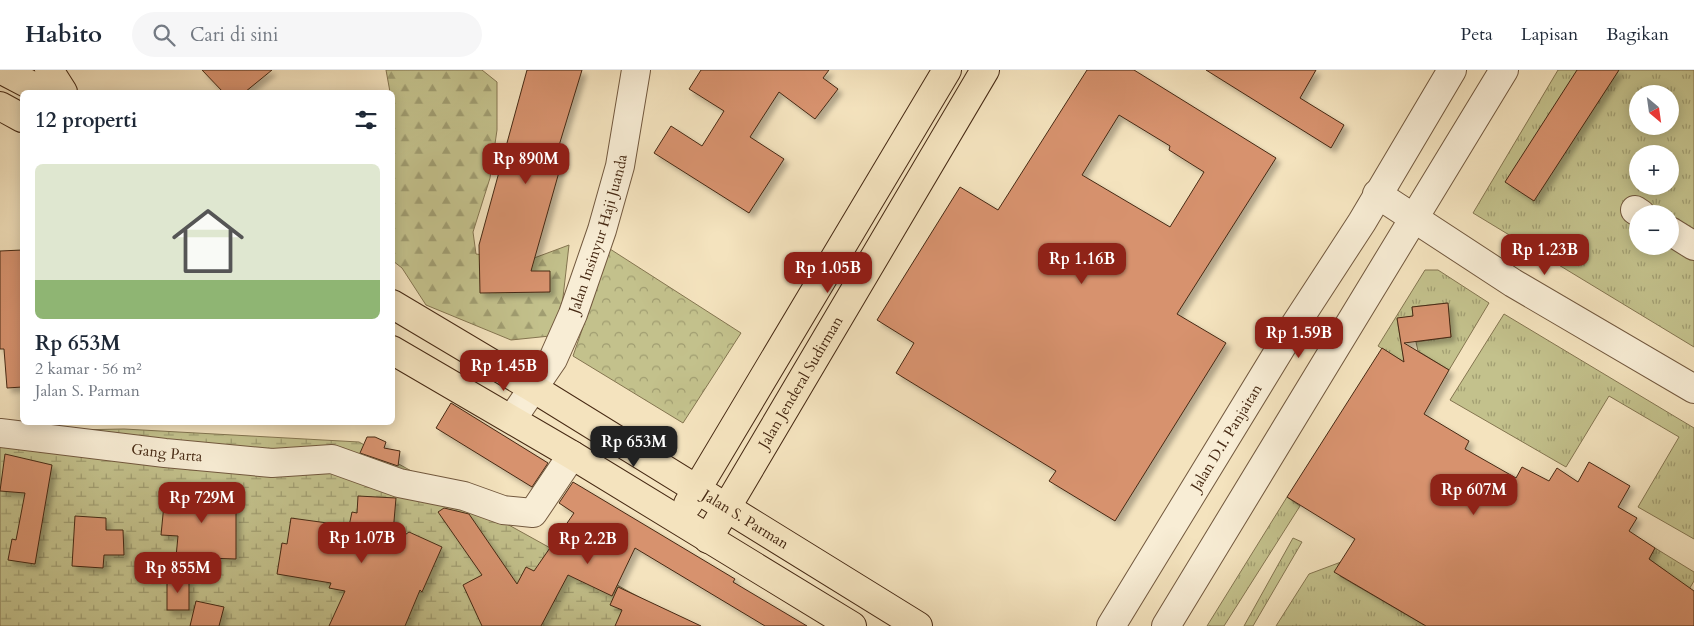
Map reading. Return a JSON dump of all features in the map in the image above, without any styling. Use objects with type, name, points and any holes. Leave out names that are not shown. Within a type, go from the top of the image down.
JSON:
[{"type":"main road","points":[[2,70],[40,90]]},
{"type":"main road","points":[[49,70],[62,90]]},
{"type":"main road","points":[[678,520],[947,70]]},
{"type":"main road","name":"Jalan Jenderal Sudirman","points":[[708,539],[985,70]]},
{"type":"main road","points":[[0,106],[20,117]]},
{"type":"main road","points":[[905,142],[932,158]]},
{"type":"main road","name":"Jalan S. Parman","points":[[395,306],[533,388],[918,626]]},
{"type":"main road","points":[[395,352],[572,455],[852,626]]},
{"type":"street","name":"Jalan Insinyur Haji Juanda","points":[[512,419],[553,359],[573,314],[602,230],[620,166],[636,70]]},
{"type":"street","name":"Jalan D.I. Panjaitan","points":[[1111,626],[1452,70]]},
{"type":"street","points":[[1166,626],[1504,70]]},
{"type":"street","points":[[1377,194],[1514,283],[1694,389]]},
{"type":"street","points":[[1679,237],[1694,246]]},
{"type":"street","name":"Gang Parta","points":[[0,433],[165,453],[272,463],[332,459],[400,483],[457,494],[503,510],[533,513],[572,455]]},
{"type":"green space","points":[[386,70],[482,70],[497,82],[497,130],[490,178],[473,232],[476,254],[526,261],[569,245],[562,306],[550,336],[511,340],[426,305],[402,268],[395,263],[395,90],[390,90]]},
{"type":"green space","points":[[1558,70],[1694,70],[1694,347],[1473,213]]},
{"type":"green space","points":[[610,249],[741,333],[683,423],[573,356]]},
{"type":"green space","points":[[1425,270],[1438,270],[1489,303],[1449,370],[1418,351],[1416,342],[1451,337],[1447,303],[1412,307],[1413,316],[1397,319],[1404,360],[1423,374],[1378,346]]},
{"type":"green space","points":[[1504,314],[1694,428],[1694,539],[1638,507],[1679,437],[1609,396],[1566,467],[1450,400]]},
{"type":"green space","points":[[0,429],[17,431],[124,429],[359,442],[691,626],[0,626]]},
{"type":"green space","points":[[1287,497],[1300,506],[1224,626],[1207,626]]},
{"type":"green space","points":[[1293,538],[1302,542],[1253,626],[1244,626]]},
{"type":"green space","points":[[1655,548],[1694,572],[1694,581],[1667,626],[1638,626],[1667,572],[1649,559]]},
{"type":"green space","points":[[1341,562],[1340,576],[1426,626],[1276,626],[1309,574]]},
{"type":"building","points":[[202,70],[272,70],[247,90],[221,90]]},
{"type":"building","points":[[527,70],[582,70],[554,162],[561,165],[531,271],[550,271],[550,292],[480,293],[479,245]]},
{"type":"building","points":[[701,70],[829,70],[823,78],[838,89],[815,119],[779,92],[750,137],[784,159],[749,213],[654,153],[671,126],[702,146],[724,111],[689,89]]},
{"type":"building","points":[[1087,70],[1134,70],[1276,158],[1177,314],[1226,343],[1115,521],[1049,481],[1056,471],[896,373],[914,343],[877,320],[960,187],[998,210]],"holes":[[[1119,115],[1170,146],[1169,150],[1204,172],[1170,227],[1082,175]]]},
{"type":"building","points":[[1206,70],[1316,70],[1300,98],[1344,125],[1331,148]]},
{"type":"building","points":[[1577,70],[1619,70],[1534,201],[1505,182]]},
{"type":"building","points":[[20,250],[20,387],[7,388],[4,349],[0,349],[0,251]]},
{"type":"building","points":[[1448,303],[1451,337],[1404,343],[1449,370],[1424,414],[1469,441],[1465,449],[1516,478],[1522,467],[1549,481],[1557,468],[1578,482],[1589,462],[1630,486],[1618,507],[1637,518],[1629,531],[1655,548],[1649,559],[1694,591],[1694,626],[1426,626],[1334,572],[1355,539],[1287,497],[1382,348],[1404,362],[1397,318],[1413,316],[1412,307]]},
{"type":"building","points":[[451,403],[548,463],[532,487],[436,428]]},
{"type":"building","points":[[367,437],[375,437],[386,442],[384,448],[400,451],[398,466],[360,453]]},
{"type":"building","points":[[5,454],[52,465],[35,564],[8,560],[12,539],[16,540],[25,493],[0,491]]},
{"type":"building","points":[[573,482],[735,579],[733,582],[807,626],[765,626],[635,548],[612,596],[568,575],[541,626],[482,626],[463,585],[482,575],[438,512],[444,508],[469,514],[517,584],[526,567],[534,571],[574,513],[559,503]]},
{"type":"building","points":[[211,490],[236,490],[236,559],[176,557],[178,536],[161,535],[165,494],[211,497]]},
{"type":"building","points":[[358,496],[396,498],[392,544],[409,532],[442,547],[422,592],[420,590],[405,626],[329,626],[345,591],[329,588],[331,583],[277,574],[282,543],[287,544],[291,518],[349,526],[352,512],[357,513]]},
{"type":"building","points":[[75,516],[106,518],[106,530],[123,530],[124,555],[104,555],[103,568],[72,566]]},
{"type":"building","points":[[167,578],[189,578],[189,610],[167,610]]},
{"type":"building","points":[[618,587],[701,626],[615,626],[622,610],[610,605]]},
{"type":"building","points":[[196,601],[224,607],[219,626],[190,626]]}]
